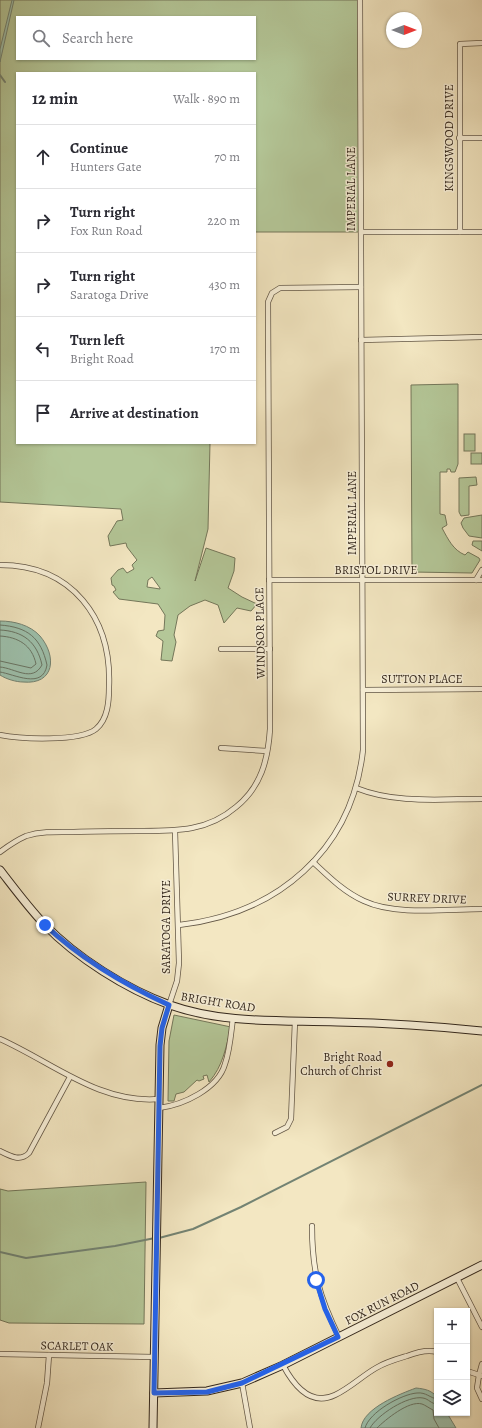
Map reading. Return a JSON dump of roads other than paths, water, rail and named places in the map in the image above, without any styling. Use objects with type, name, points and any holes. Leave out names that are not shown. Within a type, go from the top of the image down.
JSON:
[{"type":"street","name":"IMPERIAL LANE","points":[[178,925],[211,920],[249,908],[286,886],[313,862],[338,827],[356,788],[363,750],[360,0]]},
{"type":"street","name":"KINGSWOOD DRIVE","points":[[460,232],[460,44],[482,43]]},
{"type":"street","points":[[460,138],[482,138]]},
{"type":"street","points":[[361,232],[482,232]]},
{"type":"street","name":"WINDSOR PLACE","points":[[0,852],[23,838],[45,832],[191,830],[208,825],[224,816],[238,806],[258,783],[264,767],[270,729],[269,297],[280,288],[361,287]]},
{"type":"street","points":[[361,340],[482,337]]},
{"type":"street","points":[[0,565],[24,567],[41,572],[64,584],[81,598],[94,616],[105,640],[108,657],[109,684],[105,714],[102,722],[93,731],[77,736],[64,737],[15,737],[0,735]]},
{"type":"street","points":[[476,580],[482,570]]},
{"type":"street","name":"BRISTOL DRIVE","points":[[269,580],[482,580]]},
{"type":"street","points":[[221,649],[270,649]]},
{"type":"street","name":"SUTTON PLACE","points":[[362,690],[482,690]]},
{"type":"street","points":[[221,748],[267,751]]},
{"type":"street","points":[[356,788],[370,794],[404,799],[482,799]]},
{"type":"street","name":"SARATOGA DRIVE","points":[[153,1428],[161,1037],[178,972],[175,831]]},
{"type":"street","name":"SURREY DRIVE","points":[[313,862],[346,892],[363,901],[379,906],[405,910],[482,909]]},
{"type":"street","name":"BRIGHT ROAD","points":[[0,870],[36,915],[68,946],[108,974],[169,1005],[233,1018],[382,1023],[482,1031]]},
{"type":"street","points":[[159,1108],[179,1104],[207,1089],[217,1078],[225,1065],[233,1018]]},
{"type":"street","points":[[275,1133],[287,1127],[293,1111],[295,1021]]},
{"type":"street","points":[[0,1039],[70,1077],[108,1093],[135,1098],[159,1099]]},
{"type":"street","points":[[0,1151],[17,1158],[26,1156],[29,1153],[70,1077]]},
{"type":"street","points":[[312,1226],[313,1262],[316,1280],[325,1309],[338,1337]]},
{"type":"street","name":"FOX RUN ROAD","points":[[154,1393],[207,1392],[242,1383],[283,1365],[482,1265]]},
{"type":"street","points":[[457,1278],[482,1327]]},
{"type":"street","points":[[283,1365],[300,1391],[326,1398],[338,1393],[375,1368],[388,1362],[417,1352],[434,1352]]},
{"type":"street","name":"SCARLET OAK","points":[[0,1354],[154,1357]]},
{"type":"street","points":[[38,1428],[47,1383],[49,1355]]},
{"type":"street","points":[[482,1364],[477,1388],[482,1399]]},
{"type":"street","points":[[470,1372],[480,1376]]},
{"type":"street","points":[[242,1383],[250,1428]]},
{"type":"water","points":[[12,0],[14,0],[0,62],[0,49]]},
{"type":"water","points":[[0,621],[22,624],[32,629],[40,636],[49,652],[51,660],[50,668],[42,679],[34,682],[20,682],[0,675]]},
{"type":"water","points":[[416,1388],[428,1390],[434,1394],[434,1416],[449,1416],[456,1428],[361,1428],[363,1421],[375,1408]]},
{"type":"waterway","points":[[0,75],[5,82]]},
{"type":"waterway","points":[[159,1238],[193,1229],[241,1207],[482,1085]]},
{"type":"waterway","points":[[0,1252],[26,1258],[115,1246],[155,1238]]},
{"type":"place","name":"Bright Road Church of Christ","points":[[390,1064]]}]
